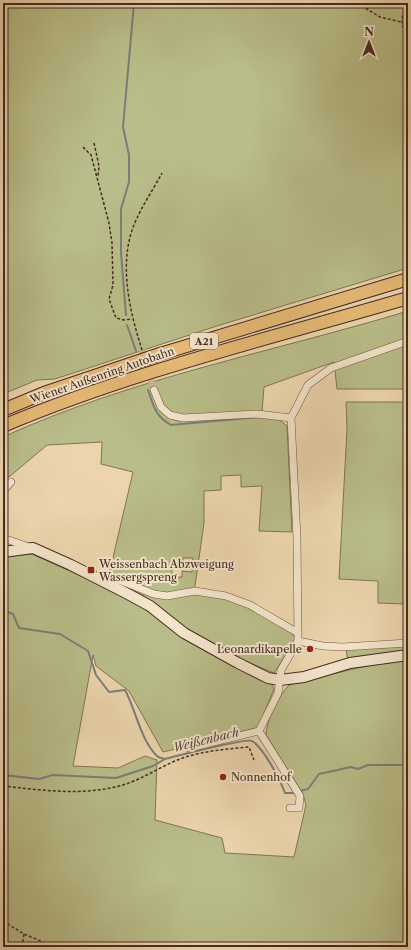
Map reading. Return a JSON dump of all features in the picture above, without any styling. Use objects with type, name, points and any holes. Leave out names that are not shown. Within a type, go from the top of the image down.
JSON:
[{"type":"highway","name":"Wiener Außenring Autobahn","points":[[3,410],[44,393],[160,354],[408,279]]},
{"type":"highway","name":"Wiener Außenring Autobahn","points":[[3,426],[49,406],[164,368],[408,298]]},
{"type":"street","points":[[189,748],[259,731],[278,693],[281,670],[298,637],[297,538],[291,418],[308,385],[331,368],[408,341]]},
{"type":"street","points":[[154,390],[161,407],[170,415],[183,418],[257,414],[291,418]]},
{"type":"street","points":[[3,491],[10,482]]},
{"type":"street","points":[[3,538],[33,548],[128,594],[150,606],[184,633],[268,678],[280,680],[304,677],[350,663],[408,655]]},
{"type":"street","points":[[3,552],[33,548]]},
{"type":"street","points":[[111,576],[136,588],[154,594],[168,596],[195,591],[226,596],[250,605],[298,637],[323,646],[343,647],[408,643]]},
{"type":"street","points":[[259,731],[300,796],[299,808],[290,808]]},
{"type":"path","points":[[357,3],[380,17],[401,22]]},
{"type":"path","points":[[408,7],[401,22],[403,27],[408,29]]},
{"type":"path","points":[[94,143],[98,166],[98,178]]},
{"type":"path","points":[[83,147],[91,155],[98,178],[112,243],[113,285],[108,299],[116,318],[132,320]]},
{"type":"path","points":[[142,350],[132,320],[128,296],[127,256],[136,219],[162,173]]},
{"type":"path","points":[[3,786],[54,791],[86,792],[119,786],[139,779],[181,758],[199,754],[249,747],[254,760]]},
{"type":"path","points":[[3,922],[24,934],[55,947]]},
{"type":"path","points":[[22,947],[24,934]]},
{"type":"green space","points":[[3,3],[408,3],[408,268],[220,325],[55,379],[37,380],[3,394]]},
{"type":"green space","points":[[408,311],[408,389],[337,389],[334,362],[264,387],[262,412],[167,417],[178,421],[267,416],[277,418],[287,426],[292,532],[259,531],[262,486],[241,487],[241,475],[221,476],[221,490],[204,491],[204,523],[194,593],[223,597],[250,608],[292,633],[295,641],[274,673],[247,662],[188,630],[144,596],[108,579],[133,472],[101,464],[102,442],[47,445],[9,477],[3,474],[3,437],[52,416],[152,382]],"holes":[[[183,558],[193,558],[192,572],[182,571],[182,577],[172,577],[172,564],[183,564]]]},
{"type":"green space","points":[[346,402],[408,402],[408,639],[404,639],[405,604],[378,603],[378,581],[339,579],[347,429]]},
{"type":"green space","points":[[32,554],[123,595],[151,612],[178,633],[210,653],[271,683],[274,689],[258,728],[163,752],[129,691],[96,666],[93,655],[73,766],[118,768],[145,756],[157,760],[155,820],[222,838],[225,853],[294,857],[306,805],[303,794],[266,735],[268,723],[274,708],[285,689],[289,685],[363,667],[408,660],[408,947],[3,947],[3,557]]},
{"type":"green space","points":[[408,645],[408,653],[348,660],[346,650]]},
{"type":"waterway","points":[[126,315],[121,253],[121,209],[129,182],[129,155],[123,127],[134,3]]},
{"type":"waterway","points":[[127,325],[136,351]]},
{"type":"waterway","points":[[148,390],[158,414],[171,425],[259,417]]},
{"type":"waterway","name":"Weißenbach","points":[[3,610],[13,614],[19,628],[60,634],[88,651],[96,675],[109,692],[125,690],[142,733],[151,749],[158,757],[165,759],[225,745],[252,741],[262,750],[276,773],[285,793],[296,793]]},
{"type":"waterway","points":[[3,775],[39,779],[53,775],[116,778],[153,766],[165,759]]},
{"type":"waterway","name":"Weißenbach","points":[[300,791],[308,789],[319,774],[351,767],[358,769],[368,765],[408,765]]},
{"type":"tunnel","points":[[142,350],[154,390]]},
{"type":"place","name":"Weissenbach Abzweigung Wassergspreng","points":[[91,570]]},
{"type":"place","name":"Leonardikapelle","points":[[310,649]]},
{"type":"place","name":"Nonnenhof","points":[[223,777]]}]
